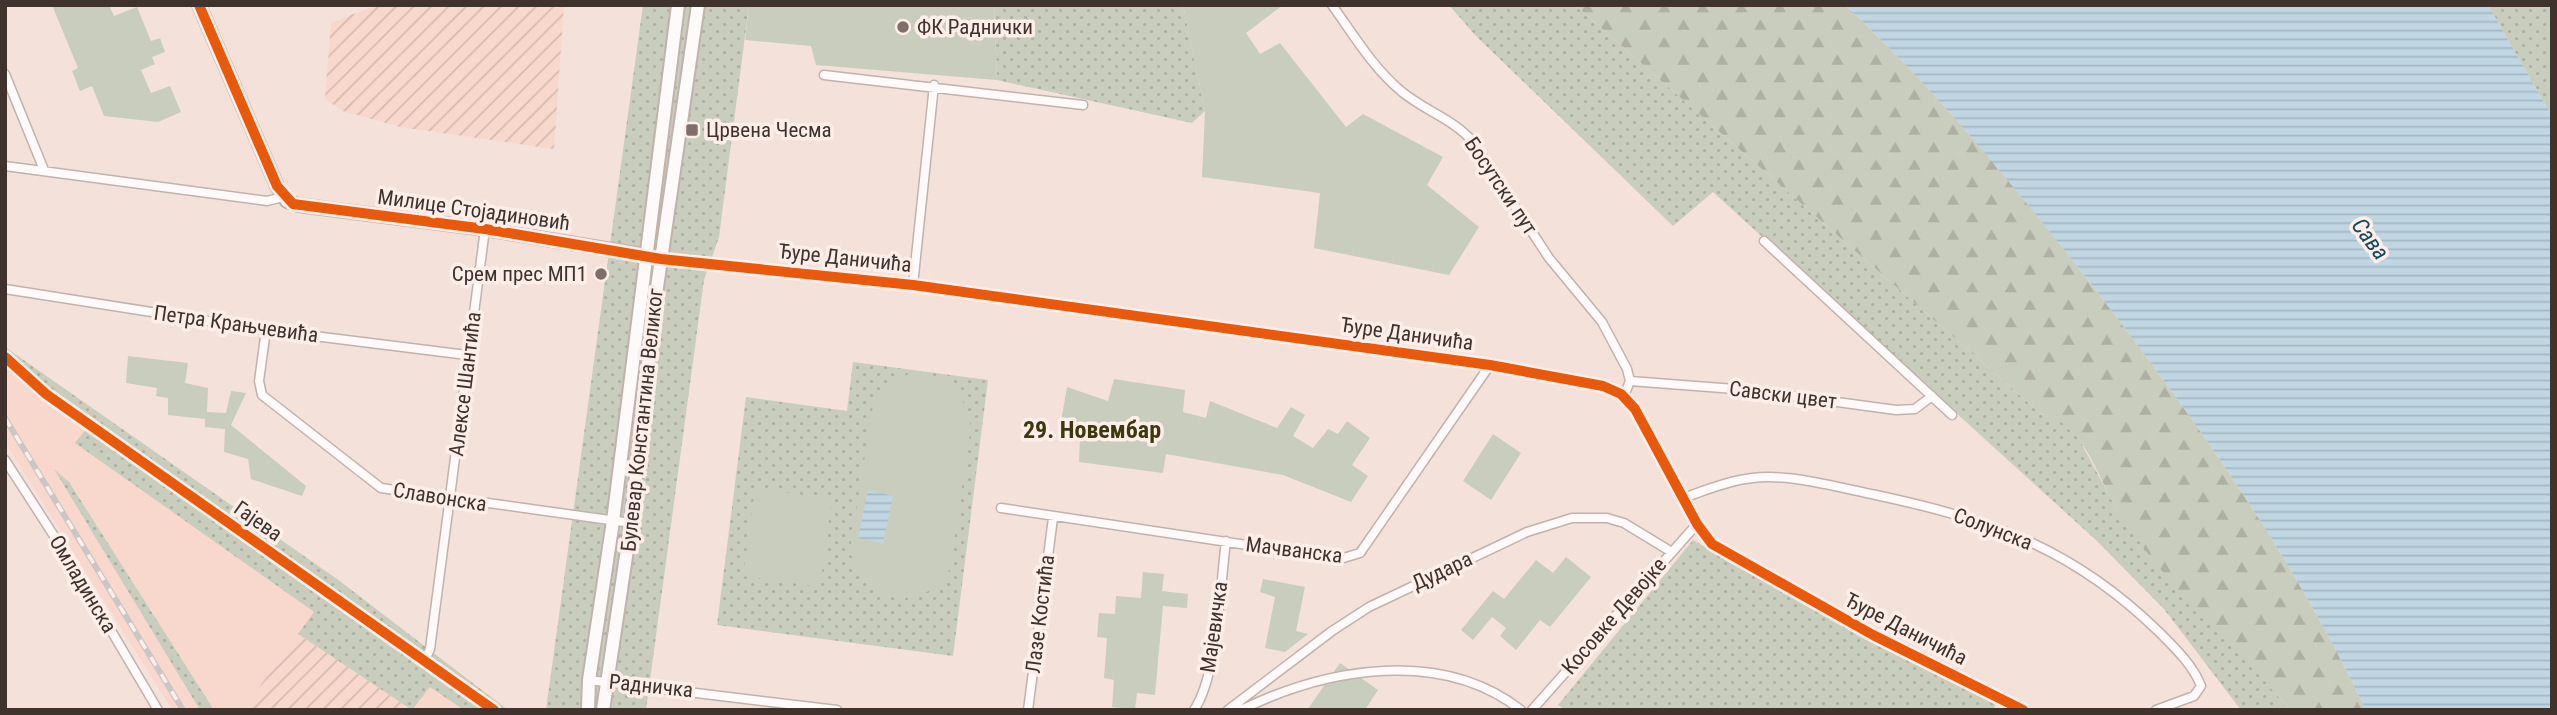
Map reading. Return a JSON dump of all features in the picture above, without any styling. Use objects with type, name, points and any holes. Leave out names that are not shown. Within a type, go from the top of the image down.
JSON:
[{"type":"main road","points":[[199,5],[284,197]]},
{"type":"main road","name":"Булевар Константина Великог","points":[[588,710],[589,680],[613,521],[678,5]]},
{"type":"main road","name":"Булевар Константина Великог","points":[[603,710],[631,523],[661,259],[698,5]]},
{"type":"main road","name":"Милице Стојадиновић","points":[[284,197],[298,205],[485,229],[661,259]]},
{"type":"street","name":"Босутски пут","points":[[1332,5],[1391,83],[1412,100],[1458,128],[1473,142],[1549,258],[1602,322],[1622,358],[1630,382]]},
{"type":"street","points":[[5,74],[44,170]]},
{"type":"street","points":[[824,75],[934,85],[1083,105]]},
{"type":"street","points":[[913,285],[934,85]]},
{"type":"street","name":"Милице Стојадиновић","points":[[5,166],[267,201],[284,197]]},
{"type":"street","name":"Алексе Шантића","points":[[424,662],[430,649],[485,229]]},
{"type":"street","points":[[1764,241],[1952,415]]},
{"type":"street","name":"Ђуре Даничића","points":[[661,259],[913,285],[1490,365],[1603,386],[1624,396],[1643,422],[1697,524],[1712,544],[1865,630],[2023,710]]},
{"type":"street","name":"Петра Крањчевића","points":[[5,289],[266,330],[467,355]]},
{"type":"street","name":"Славонска","points":[[266,330],[258,381],[265,398],[381,488],[450,500],[631,523]]},
{"type":"street","name":"Гајева","points":[[5,357],[46,394],[494,710]]},
{"type":"street","name":"Мачванска","points":[[1001,508],[1052,518],[1340,559],[1356,556],[1490,365]]},
{"type":"street","name":"Савски цвет","points":[[1630,382],[1730,388],[1896,410],[1915,409],[1932,396]]},
{"type":"street","points":[[1624,396],[1630,382]]},
{"type":"street","name":"Омладинска","points":[[5,460],[67,556],[158,710]]},
{"type":"street","name":"Солунска","points":[[1683,498],[1731,482],[1772,477],[1881,496],[1996,526],[2090,575],[2139,613],[2169,642],[2194,672],[2201,686],[2194,696],[2156,710]]},
{"type":"street","name":"Лазе Костића","points":[[1028,710],[1052,518]]},
{"type":"street","name":"Дудара","points":[[1232,708],[1298,655],[1369,607],[1527,532],[1572,518],[1607,518],[1624,523],[1670,551]]},
{"type":"street","name":"Косовке Девојке","points":[[1532,710],[1670,551],[1697,524]]},
{"type":"street","name":"Мајевичка","points":[[1195,710],[1209,673],[1226,541]]},
{"type":"street","name":"Дудара","points":[[1232,708],[1243,709],[1292,687],[1338,674],[1395,670],[1472,683],[1494,692],[1521,710]]},
{"type":"street","name":"Радничка","points":[[589,680],[837,710]]},
{"type":"shaded area","points":[[376,5],[564,5],[554,149],[400,127],[343,111],[325,99],[331,23]]},
{"type":"shaded area","points":[[5,361],[16,374],[86,429],[76,443],[314,612],[242,710],[214,710],[69,482],[200,710],[172,710],[5,442]]},
{"type":"shaded area","points":[[298,634],[412,710],[242,710]]},
{"type":"shaded area","points":[[430,686],[464,710],[412,710]]},
{"type":"green space","points":[[52,5],[109,5],[114,16],[137,7],[151,41],[160,38],[165,52],[152,57],[155,64],[141,70],[151,93],[170,86],[181,112],[158,122],[104,116],[92,86],[80,91],[72,71],[78,68]]},
{"type":"green space","points":[[643,5],[749,5],[719,237],[704,280],[646,710],[546,710]]},
{"type":"green space","points":[[749,5],[994,5],[997,80],[816,65],[811,46],[745,40]]},
{"type":"green space","points":[[994,5],[1183,5],[1205,111],[1192,123],[997,80]]},
{"type":"green space","points":[[1183,5],[1283,5],[1246,33],[1260,54],[1280,43],[1346,127],[1363,114],[1443,157],[1427,185],[1479,227],[1449,275],[1314,248],[1320,193],[1202,177],[1205,111]]},
{"type":"green space","points":[[1449,5],[1575,5],[2041,414],[2058,418],[2079,439],[2116,508],[2290,710],[2241,710],[2164,609],[2097,541],[1713,192],[1673,226],[1476,36]]},
{"type":"green space","points":[[1575,5],[1845,5],[1940,101],[1999,169],[2163,379],[2272,539],[2305,594],[2366,710],[2290,710],[2154,561],[2115,506],[2087,451],[2068,428],[2041,414]]},
{"type":"green space","points":[[2488,5],[2552,5],[2552,116]]},
{"type":"green space","points":[[5,347],[337,579],[508,710],[464,710],[430,687],[412,710],[298,634],[314,612],[75,443],[86,429],[16,374],[5,361]]},
{"type":"green space","points":[[128,356],[188,363],[185,383],[208,388],[207,412],[226,413],[231,391],[246,393],[231,425],[306,486],[302,496],[251,479],[248,459],[224,452],[225,429],[205,427],[205,419],[168,415],[168,398],[156,396],[157,388],[126,383]]},
{"type":"green space","points":[[853,362],[988,380],[953,656],[717,625],[746,397],[847,411]]},
{"type":"green space","points":[[919,373],[940,379],[955,390],[965,406],[971,427],[950,569],[938,584],[923,594],[908,598],[893,597],[878,591],[865,581],[856,567],[850,549],[874,400],[893,381]]},
{"type":"green space","points":[[1114,379],[1185,390],[1183,412],[1206,418],[1210,401],[1277,428],[1291,407],[1305,415],[1293,436],[1313,448],[1328,429],[1338,434],[1347,421],[1370,438],[1352,465],[1368,476],[1351,502],[1283,475],[1166,454],[1163,473],[1079,462],[1080,439],[1059,433],[1067,387],[1108,401]]},
{"type":"green space","points":[[1493,434],[1521,453],[1491,500],[1463,481]]},
{"type":"green space","points":[[54,469],[69,482],[214,710],[200,710]]},
{"type":"green space","points":[[755,488],[832,499],[820,587],[743,576]]},
{"type":"green space","points":[[1693,540],[1836,621],[1996,703],[1993,710],[1565,710],[1558,705]]},
{"type":"green space","points":[[1566,557],[1591,577],[1550,627],[1540,620],[1516,650],[1500,636],[1506,628],[1492,617],[1473,640],[1461,630],[1493,591],[1504,599],[1536,560],[1553,573]]},
{"type":"green space","points":[[1143,572],[1164,574],[1162,591],[1188,594],[1187,608],[1163,606],[1155,695],[1137,693],[1135,709],[1112,707],[1114,680],[1104,678],[1107,638],[1097,637],[1099,613],[1115,614],[1116,596],[1141,598]]},
{"type":"green space","points":[[1263,579],[1305,587],[1296,631],[1308,634],[1285,652],[1265,648],[1275,597],[1260,592]]},
{"type":"green space","points":[[1340,663],[1378,690],[1365,710],[1307,710]]},
{"type":"water","name":"Сава","points":[[1845,5],[2488,5],[2552,116],[2552,710],[2366,710],[2336,651],[2272,539],[2163,379],[1999,170],[1940,102]]},
{"type":"water","points":[[868,490],[893,496],[883,543],[858,538]]},
{"type":"railway","points":[[5,418],[183,710]]},
{"type":"cycle path","points":[[199,5],[277,186],[293,204],[485,229],[661,259],[913,285],[1490,365],[1603,386],[1621,394],[1635,409],[1697,524],[1712,544],[1873,635],[2023,710]]},
{"type":"cycle path","points":[[5,357],[46,394],[494,710]]},
{"type":"place","name":"ФК Раднички","points":[[903,27]]},
{"type":"place","name":"Црвена Чесма","points":[[692,130]]},
{"type":"place","name":"Срем прес МП1","points":[[601,274]]},
{"type":"district","name":"29. Новембар","points":[[1092,430]]}]
